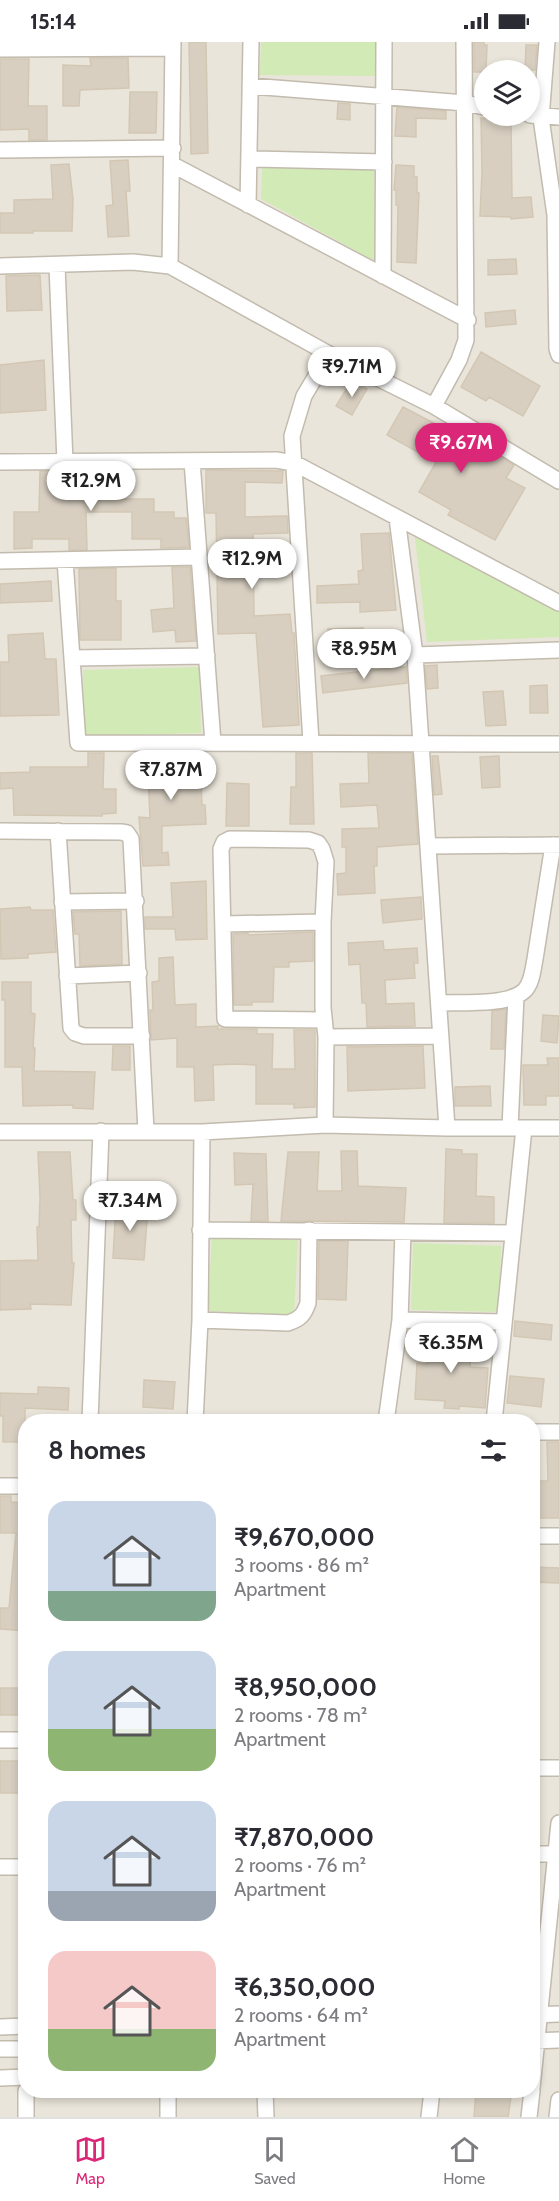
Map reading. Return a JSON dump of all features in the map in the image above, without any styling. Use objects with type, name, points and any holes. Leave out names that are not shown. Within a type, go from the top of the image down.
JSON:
[{"type":"street","points":[[248,205],[251,42]]},
{"type":"street","points":[[383,276],[384,42]]},
{"type":"street","points":[[434,406],[459,360],[466,340],[468,321],[464,42]]},
{"type":"street","points":[[540,86],[547,42]]},
{"type":"street","points":[[0,49],[62,45],[173,45],[170,266]]},
{"type":"street","points":[[250,86],[474,105]]},
{"type":"street","points":[[540,117],[559,117]]},
{"type":"street","points":[[537,126],[557,215],[557,349],[559,355]]},
{"type":"street","points":[[0,150],[173,148]]},
{"type":"street","points":[[249,159],[384,162]]},
{"type":"street","points":[[173,165],[468,321]]},
{"type":"street","points":[[0,266],[133,262],[170,266],[329,354],[434,406],[559,481]]},
{"type":"street","points":[[57,266],[65,462]]},
{"type":"street","points":[[311,742],[292,436],[304,396],[329,354]]},
{"type":"street","points":[[0,462],[276,460],[294,463],[559,603]]},
{"type":"street","points":[[192,461],[213,743]]},
{"type":"street","points":[[397,518],[416,656],[447,1128]]},
{"type":"street","points":[[0,561],[199,557]]},
{"type":"street","points":[[65,560],[78,743],[559,744]]},
{"type":"street","points":[[416,656],[559,650]]},
{"type":"street","points":[[72,658],[207,656]]},
{"type":"street","points":[[0,831],[127,833],[131,839],[136,901],[146,1131]]},
{"type":"street","points":[[58,831],[69,1022],[75,1033],[84,1036],[142,1036]]},
{"type":"street","points":[[324,1020],[225,1019],[221,849],[224,842],[230,839],[309,840],[318,843],[322,849],[326,862],[323,922],[326,1037],[325,1125]]},
{"type":"street","points":[[428,846],[556,845],[532,977],[526,990],[516,996],[500,1000],[439,1003]]},
{"type":"street","points":[[62,902],[136,901]]},
{"type":"street","points":[[222,924],[323,922]]},
{"type":"street","points":[[67,976],[139,973]]},
{"type":"street","points":[[495,1414],[513,1233],[517,1128],[516,996]]},
{"type":"street","points":[[326,1037],[441,1036]]},
{"type":"street","points":[[0,1132],[202,1132],[325,1125],[559,1128]]},
{"type":"street","points":[[90,1414],[101,1131]]},
{"type":"street","points":[[195,1414],[200,1320],[202,1132]]},
{"type":"street","points":[[200,1230],[513,1233]]},
{"type":"street","points":[[200,1320],[288,1323],[297,1320],[305,1313],[308,1303],[309,1230]]},
{"type":"street","points":[[387,1414],[400,1320],[403,1232]]},
{"type":"street","points":[[400,1320],[504,1322]]},
{"type":"street","points":[[540,1432],[559,1432]]},
{"type":"street","points":[[0,1486],[18,1486]]},
{"type":"street","points":[[540,1536],[559,1536]]},
{"type":"street","points":[[0,1740],[18,1740]]},
{"type":"street","points":[[540,1768],[559,1768]]},
{"type":"street","points":[[540,1983],[559,1823]]},
{"type":"street","points":[[540,1854],[556,1854]]},
{"type":"street","points":[[0,1867],[18,1867]]},
{"type":"street","points":[[540,2015],[559,2014]]},
{"type":"street","points":[[0,2027],[18,2026]]},
{"type":"street","points":[[540,2041],[559,2040]]},
{"type":"street","points":[[0,2049],[18,2049]]},
{"type":"street","points":[[0,2078],[18,2078]]},
{"type":"street","points":[[26,2098],[26,2117]]},
{"type":"street","points":[[168,2098],[168,2117]]},
{"type":"street","points":[[265,2098],[266,2117]]},
{"type":"street","points":[[429,2117],[431,2098]]},
{"type":"street","points":[[529,2117],[531,2098]]},
{"type":"street","points":[[557,2117],[559,2100]]},
{"type":"shaded area","points":[[0,42],[559,42],[559,2117],[0,2117]]},
{"type":"green space","points":[[261,42],[377,42],[376,76],[260,75]]},
{"type":"green space","points":[[262,167],[374,169],[375,261],[261,199]]},
{"type":"green space","points":[[414,529],[559,601],[559,637],[427,642]]},
{"type":"green space","points":[[199,667],[201,733],[84,736],[83,670]]},
{"type":"green space","points":[[212,1236],[298,1240],[294,1315],[208,1311]]},
{"type":"green space","points":[[413,1243],[501,1246],[499,1312],[411,1310]]},
{"type":"building","points":[[189,42],[206,42],[208,153],[191,154]]},
{"type":"building","points":[[474,42],[484,42],[484,45],[487,45],[486,60],[474,60]]},
{"type":"building","points":[[526,45],[537,45],[536,60],[525,60]]},
{"type":"building","points":[[90,58],[128,58],[129,88],[80,90],[79,106],[63,106],[63,65],[91,66]]},
{"type":"building","points":[[0,59],[29,59],[28,106],[47,106],[47,140],[29,140],[29,129],[0,130]]},
{"type":"building","points":[[130,92],[157,92],[156,133],[129,133]]},
{"type":"building","points":[[338,103],[350,104],[350,120],[337,119]]},
{"type":"building","points":[[397,107],[446,111],[446,119],[416,118],[416,137],[395,136]]},
{"type":"building","points":[[481,126],[511,126],[512,198],[531,197],[533,217],[511,219],[511,217],[480,216]]},
{"type":"building","points":[[128,160],[130,191],[126,191],[129,236],[108,237],[106,206],[113,205],[110,161]]},
{"type":"building","points":[[69,164],[73,199],[72,231],[0,233],[0,213],[14,213],[14,200],[53,199],[51,165]]},
{"type":"building","points":[[396,165],[414,166],[414,177],[417,177],[417,193],[419,193],[416,263],[397,262],[398,205],[396,205],[396,190],[394,190]]},
{"type":"building","points":[[516,259],[517,274],[488,275],[488,260]]},
{"type":"building","points":[[40,275],[42,310],[7,311],[6,276]]},
{"type":"building","points":[[515,310],[516,324],[486,327],[485,313]]},
{"type":"building","points":[[481,352],[540,386],[523,416],[489,397],[486,401],[461,387]]},
{"type":"building","points":[[44,360],[46,410],[0,413],[0,365]]},
{"type":"building","points":[[352,380],[367,389],[352,415],[336,406]]},
{"type":"building","points":[[403,407],[468,441],[469,439],[514,465],[506,478],[525,488],[495,540],[448,515],[451,510],[419,492],[436,462],[387,435]]},
{"type":"building","points":[[206,470],[283,471],[282,483],[245,482],[245,517],[287,516],[288,533],[253,534],[254,616],[290,614],[292,633],[294,633],[299,725],[263,727],[256,633],[218,634],[216,513],[206,513]]},
{"type":"building","points":[[40,471],[84,471],[84,476],[122,476],[122,499],[154,499],[154,512],[174,512],[174,518],[186,518],[189,547],[161,548],[161,539],[132,539],[132,512],[86,512],[87,550],[69,550],[69,539],[32,539],[32,548],[14,549],[14,512],[39,512]]},
{"type":"building","points":[[389,533],[396,610],[360,612],[360,602],[317,603],[317,586],[359,584],[358,571],[363,570],[361,534]]},
{"type":"building","points":[[172,567],[190,567],[196,641],[176,642],[175,630],[153,632],[151,610],[174,608]]},
{"type":"building","points":[[116,568],[116,601],[121,601],[121,640],[80,640],[79,569]]},
{"type":"building","points":[[51,581],[52,601],[0,603],[0,584]]},
{"type":"building","points":[[363,628],[364,646],[329,647],[328,629]]},
{"type":"building","points":[[43,633],[45,659],[56,659],[59,715],[0,716],[0,662],[9,662],[8,635]]},
{"type":"building","points":[[437,665],[438,688],[427,689],[425,666]]},
{"type":"building","points":[[406,667],[407,683],[323,693],[321,676]]},
{"type":"building","points":[[547,685],[548,713],[530,713],[530,686]]},
{"type":"building","points":[[503,691],[506,725],[486,726],[483,692]]},
{"type":"building","points":[[88,753],[104,753],[103,789],[116,789],[116,813],[102,814],[102,816],[14,815],[13,788],[0,789],[0,773],[30,772],[30,767],[88,767]]},
{"type":"building","points":[[147,753],[200,753],[202,805],[205,805],[206,824],[162,826],[162,853],[168,852],[169,865],[143,866],[139,817],[150,818]]},
{"type":"building","points":[[296,753],[312,753],[314,824],[290,824],[291,787],[296,787]]},
{"type":"building","points":[[368,753],[412,753],[418,844],[377,847],[377,866],[374,866],[375,893],[338,895],[337,874],[346,873],[346,847],[342,847],[342,829],[379,828],[377,805],[341,807],[340,784],[369,783]]},
{"type":"building","points":[[432,756],[438,756],[442,794],[434,795]]},
{"type":"building","points":[[499,756],[500,787],[482,788],[480,757]]},
{"type":"building","points":[[227,783],[249,784],[249,826],[226,826]]},
{"type":"building","points":[[206,881],[207,939],[176,940],[175,929],[145,929],[145,917],[173,917],[171,883]]},
{"type":"building","points":[[421,897],[422,919],[383,923],[381,900]]},
{"type":"building","points":[[30,907],[31,910],[53,910],[56,952],[28,954],[28,958],[1,959],[0,909]]},
{"type":"building","points":[[121,911],[122,964],[80,966],[79,934],[75,934],[73,912]]},
{"type":"building","points":[[313,932],[313,961],[289,962],[289,967],[274,967],[273,1002],[234,1005],[233,934]]},
{"type":"building","points":[[383,941],[384,950],[417,948],[418,963],[414,963],[415,978],[385,980],[386,1004],[414,1003],[415,1026],[367,1027],[366,1003],[362,1003],[360,964],[349,965],[348,943]]},
{"type":"building","points":[[173,957],[175,1005],[196,1004],[196,1027],[257,1029],[257,1034],[273,1034],[272,1069],[295,1069],[294,1030],[315,1030],[315,1107],[294,1108],[294,1104],[256,1104],[256,1065],[236,1064],[213,1065],[214,1100],[195,1101],[194,1067],[177,1067],[177,1038],[151,1040],[152,982],[159,981],[159,958]]},
{"type":"building","points":[[2,982],[31,982],[31,1013],[35,1014],[34,1071],[95,1072],[93,1109],[73,1108],[73,1105],[23,1106],[22,1067],[5,1067],[5,1000],[2,1000]]},
{"type":"building","points":[[506,1009],[504,1049],[491,1049],[492,1011]]},
{"type":"building","points":[[543,1015],[559,1016],[557,1043],[541,1041]]},
{"type":"building","points":[[113,1046],[130,1046],[130,1070],[112,1070]]},
{"type":"building","points":[[423,1046],[425,1088],[348,1091],[347,1047]]},
{"type":"building","points":[[547,1058],[559,1058],[559,1096],[546,1096],[546,1105],[524,1105],[523,1065],[548,1065]]},
{"type":"building","points":[[490,1086],[491,1106],[455,1106],[455,1087]]},
{"type":"building","points":[[446,1149],[462,1150],[462,1154],[477,1154],[476,1196],[494,1197],[494,1223],[444,1223]]},
{"type":"building","points":[[341,1151],[357,1151],[358,1186],[406,1188],[404,1222],[281,1221],[288,1152],[319,1152],[317,1191],[342,1191]]},
{"type":"building","points":[[38,1152],[70,1152],[73,1200],[76,1200],[76,1220],[71,1220],[72,1263],[74,1263],[71,1305],[30,1304],[31,1309],[0,1310],[0,1261],[38,1260],[37,1227],[39,1227],[40,1198]]},
{"type":"building","points":[[234,1153],[266,1154],[268,1221],[251,1221],[253,1184],[235,1185]]},
{"type":"building","points":[[116,1205],[148,1207],[144,1260],[113,1258]]},
{"type":"building","points":[[319,1241],[348,1241],[346,1300],[318,1299]]},
{"type":"building","points":[[515,1321],[552,1325],[551,1340],[514,1336]]},
{"type":"building","points":[[460,1333],[472,1333],[470,1367],[488,1368],[485,1408],[459,1406],[459,1409],[444,1408],[445,1401],[415,1399],[417,1363],[427,1364],[428,1336],[460,1336]]},
{"type":"building","points":[[510,1376],[544,1379],[541,1407],[507,1403]]},
{"type":"building","points":[[144,1380],[175,1382],[173,1409],[143,1407]]},
{"type":"building","points":[[38,1387],[69,1388],[68,1410],[25,1408],[25,1414],[18,1414],[18,1442],[3,1442],[0,1393],[38,1394]]},
{"type":"building","points":[[547,1442],[559,1442],[559,1518],[540,1518],[540,1481],[548,1481]]},
{"type":"building","points":[[0,1496],[11,1496],[11,1502],[18,1502],[18,1630],[0,1629],[0,1608],[9,1608],[16,1533],[0,1533]]},
{"type":"building","points":[[540,1567],[559,1568],[559,1583],[540,1582]]},
{"type":"building","points":[[0,1688],[18,1688],[18,1715],[0,1715]]},
{"type":"building","points":[[0,1761],[18,1761],[18,1793],[0,1793]]},
{"type":"building","points":[[475,2098],[511,2098],[508,2117],[474,2117]]}]
